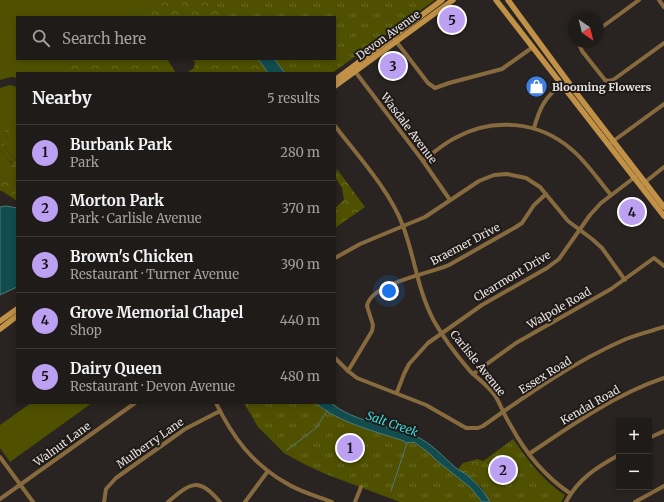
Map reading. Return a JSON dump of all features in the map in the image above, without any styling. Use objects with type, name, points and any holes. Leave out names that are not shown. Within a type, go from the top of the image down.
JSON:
[{"type":"main road","name":"Devon Avenue","points":[[336,85],[392,37],[442,0]]},
{"type":"main road","name":"Devon Avenue","points":[[336,79],[397,42],[453,0]]},
{"type":"main road","points":[[496,0],[533,47],[565,82]]},
{"type":"main road","points":[[508,0],[565,82],[637,176],[664,216]]},
{"type":"main road","points":[[642,183],[664,207]]},
{"type":"main road","points":[[0,321],[16,310]]},
{"type":"main road","points":[[0,329],[16,317]]},
{"type":"street","points":[[604,26],[639,0]]},
{"type":"street","points":[[659,0],[664,7]]},
{"type":"street","points":[[392,37],[428,83],[435,88],[502,70],[533,47]]},
{"type":"street","points":[[581,48],[605,80],[608,81],[613,80],[664,43]]},
{"type":"street","name":"Wasdale Avenue","points":[[353,70],[450,200]]},
{"type":"street","points":[[534,128],[538,113],[546,99],[565,82]]},
{"type":"street","points":[[611,143],[664,104]]},
{"type":"street","points":[[422,161],[454,138],[470,131],[487,126],[505,124],[520,125],[534,128],[555,137],[572,150],[583,160],[611,195]]},
{"type":"street","name":"Carlisle Avenue","points":[[336,127],[395,208],[403,227],[421,291],[428,308],[442,333],[473,374],[495,395],[511,427],[529,454],[546,475],[571,494]]},
{"type":"street","points":[[642,183],[664,167]]},
{"type":"street","points":[[336,257],[360,244],[425,217],[486,177],[501,174],[516,175],[526,178],[540,187],[568,221],[602,248],[625,280]]},
{"type":"street","name":"Clearmont Drive","points":[[397,392],[409,364],[428,343],[482,305],[559,259],[594,211],[611,195],[637,176]]},
{"type":"street","name":"Braemer Drive","points":[[348,371],[372,331],[373,325],[367,306],[370,296],[386,286],[438,270],[449,265],[516,227],[522,222],[534,205],[546,194]]},
{"type":"street","name":"Walpole Road","points":[[473,374],[516,343],[625,280],[654,258],[664,266]]},
{"type":"street","name":"Essex Road","points":[[336,359],[348,371],[366,382],[397,392],[426,405],[466,428],[478,428],[542,385],[601,351],[627,339],[664,327]]},
{"type":"street","name":"Kendal Road","points":[[529,454],[577,422],[610,403],[664,378]]},
{"type":"street","name":"Walnut Lane","points":[[0,499],[134,404]]},
{"type":"street","points":[[216,404],[233,434],[244,448],[268,472],[295,488],[332,502]]},
{"type":"street","name":"Mulberry Lane","points":[[104,502],[106,489],[116,478],[185,429],[220,411]]},
{"type":"street","points":[[652,437],[664,431]]},
{"type":"street","points":[[566,502],[582,480],[593,470],[616,457]]},
{"type":"street","points":[[0,458],[33,502]]},
{"type":"street","points":[[245,502],[268,472]]},
{"type":"street","points":[[168,502],[186,488],[196,485],[203,486],[208,489],[220,502]]},
{"type":"street","points":[[635,502],[664,486]]},
{"type":"street","points":[[355,502],[361,487]]},
{"type":"green space","points":[[0,0],[157,0],[135,16],[16,16],[16,60],[76,60],[58,72],[16,72],[16,78],[11,77],[0,80]]},
{"type":"green space","points":[[157,0],[216,0],[227,16],[135,16]]},
{"type":"green space","points":[[211,0],[435,0],[333,72],[261,72],[253,60],[336,60],[336,16],[222,16]]},
{"type":"green space","points":[[76,60],[168,60],[175,72],[58,72]]},
{"type":"green space","points":[[192,60],[258,60],[266,72],[188,72],[194,68],[195,62]]},
{"type":"green space","points":[[10,85],[16,87],[16,159],[13,158],[4,146],[5,140],[12,125],[0,134],[0,88]]},
{"type":"green space","points":[[12,124],[11,131],[6,138],[4,146],[13,158],[16,159],[16,172],[10,170],[12,163],[0,150],[0,134],[2,134]]},
{"type":"green space","points":[[0,150],[14,167],[16,180],[0,177]]},
{"type":"green space","points":[[337,169],[365,207],[336,227],[336,207],[344,200],[342,188],[336,179]]},
{"type":"green space","points":[[0,177],[16,180],[16,200],[0,191]]},
{"type":"green space","points":[[30,404],[91,404],[10,462],[0,448],[0,425]]},
{"type":"green space","points":[[245,404],[317,404],[325,410],[347,421],[406,443],[414,442],[471,488],[482,502],[400,502],[328,475],[306,465],[284,453],[258,427]]},
{"type":"green space","points":[[513,439],[542,476],[565,495],[561,502],[490,502],[482,488],[466,474]]},
{"type":"green space","points":[[478,459],[483,461],[490,502],[482,488],[458,469],[463,463]]},
{"type":"water","points":[[259,60],[275,60],[284,72],[267,72]]},
{"type":"water","points":[[6,206],[16,208],[16,287],[0,295],[0,207]]},
{"type":"water","points":[[317,404],[332,404],[349,414],[420,438],[477,484],[490,502],[482,502],[471,488],[414,442],[406,443],[404,441],[358,426],[325,410]]},
{"type":"waterway","points":[[287,450],[316,428],[327,411]]},
{"type":"waterway","name":"Salt Creek","points":[[391,491],[407,443]]},
{"type":"place","name":"Dairy Queen","points":[[452,20]]},
{"type":"place","name":"Brown's Chicken","points":[[393,66]]},
{"type":"place","name":"Blooming Flowers","points":[[536,87]]},
{"type":"place","name":"Grove Memorial Chapel","points":[[632,212]]},
{"type":"place","name":"Burbank Park","points":[[350,448]]},
{"type":"place","name":"Morton Park","points":[[503,470]]}]
